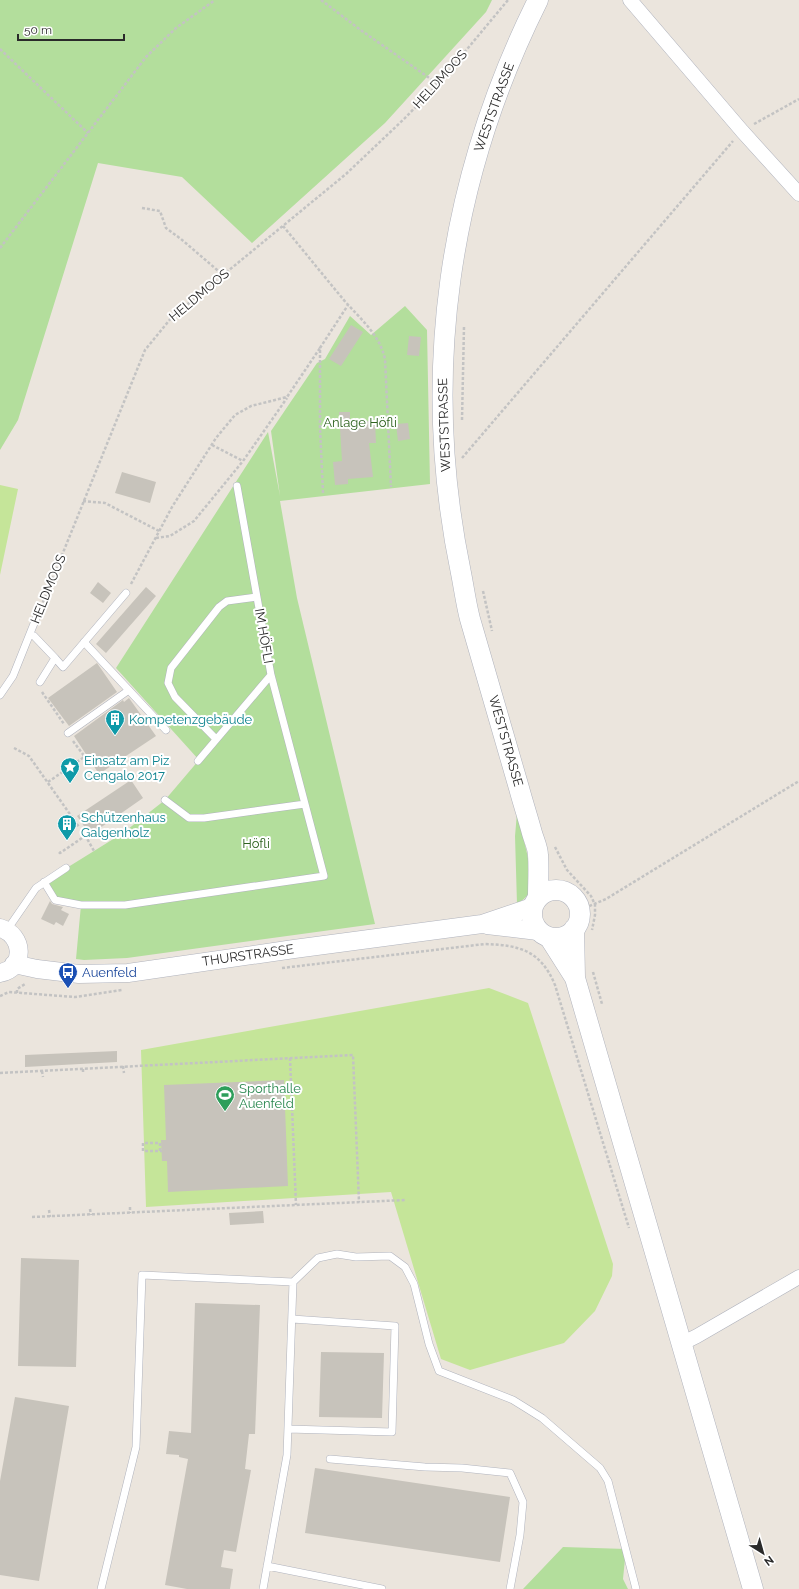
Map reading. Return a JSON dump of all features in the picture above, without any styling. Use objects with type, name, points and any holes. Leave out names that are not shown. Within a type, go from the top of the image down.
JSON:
[{"type":"main road","name":"WESTSTRASSE","points":[[538,0],[509,65],[481,142],[469,182],[451,268],[445,327],[442,382],[443,442],[452,531],[470,616],[538,853],[565,891],[588,907]]},
{"type":"main road","name":"WESTSTRASSE","points":[[538,853],[535,902],[532,919],[575,978]]},
{"type":"main road","points":[[535,902],[547,891],[552,889],[565,891]]},
{"type":"main road","points":[[588,907],[578,922],[582,932],[575,978],[753,1589]]},
{"type":"main road","points":[[543,934],[563,937],[582,932]]},
{"type":"street","points":[[630,0],[742,131],[799,194]]},
{"type":"street","name":"THURSTRASSE","points":[[7,969],[37,969],[79,974],[128,973],[482,924],[535,902]]},
{"type":"street","name":"THURSTRASSE","points":[[482,924],[543,934]]},
{"type":"street","name":"THURSTRASSE","points":[[4,929],[16,940],[19,952],[7,969]]},
{"type":"street","points":[[681,1344],[799,1277]]},
{"type":"lane","name":"IM HÖFLI","points":[[198,761],[271,675],[238,486]]},
{"type":"lane","points":[[30,635],[34,636],[63,667],[126,593]]},
{"type":"lane","points":[[216,739],[175,697],[168,683],[171,668],[220,607],[227,601],[257,597]]},
{"type":"lane","name":"HELDMOOS","points":[[0,695],[13,676],[37,616]]},
{"type":"lane","points":[[84,642],[166,730]]},
{"type":"lane","points":[[40,684],[55,658]]},
{"type":"lane","points":[[44,882],[55,900],[81,905],[124,905],[324,876],[271,675]]},
{"type":"lane","points":[[68,733],[129,690]]},
{"type":"lane","points":[[165,800],[189,818],[204,818],[305,804]]},
{"type":"lane","points":[[4,929],[36,888],[66,868]]},
{"type":"lane","points":[[263,1589],[287,1455],[293,1282],[318,1258],[337,1254],[356,1257],[390,1256],[405,1267],[414,1284],[429,1344],[439,1371],[513,1400],[542,1418],[600,1468],[608,1481],[636,1589]]},
{"type":"lane","points":[[101,1589],[136,1447],[142,1276],[293,1282]]},
{"type":"lane","points":[[288,1429],[392,1432],[395,1326],[292,1319]]},
{"type":"lane","points":[[330,1459],[425,1467],[462,1468],[510,1474],[523,1502],[520,1535],[510,1589]]},
{"type":"lane","points":[[267,1566],[382,1589]]},
{"type":"path","points":[[0,248],[146,57],[176,28],[215,0]]},
{"type":"path","points":[[321,0],[368,36],[438,84]]},
{"type":"path","name":"HELDMOOS","points":[[37,616],[145,350],[172,317],[346,174],[404,119],[438,84],[508,0]]},
{"type":"path","points":[[0,49],[88,133]]},
{"type":"path","points":[[461,452],[460,460],[742,131],[799,99]]},
{"type":"path","points":[[142,208],[160,211],[166,228],[223,275]]},
{"type":"path","points":[[283,226],[348,305],[373,332],[382,348],[384,353],[391,487]]},
{"type":"path","points":[[155,539],[170,536],[194,521],[243,461],[287,398],[348,305]]},
{"type":"path","points":[[461,428],[464,324]]},
{"type":"path","points":[[320,348],[320,428],[323,493]]},
{"type":"path","points":[[126,593],[172,508],[212,445],[235,415],[251,406],[287,398]]},
{"type":"path","points":[[212,445],[243,461]]},
{"type":"path","points":[[83,501],[105,503],[159,532]]},
{"type":"path","points":[[481,584],[494,635]]},
{"type":"path","points":[[40,684],[68,733],[86,756],[48,782]]},
{"type":"path","points":[[14,748],[29,756],[79,827]]},
{"type":"path","points":[[588,907],[799,781]]},
{"type":"path","points":[[59,852],[60,853],[85,835],[94,851]]},
{"type":"path","points":[[554,841],[567,870],[591,896],[588,907]]},
{"type":"path","points":[[582,932],[595,915],[588,907]]},
{"type":"path","points":[[280,969],[486,944],[505,944],[520,948],[531,954],[546,969],[555,985],[629,1230]]},
{"type":"path","points":[[591,966],[604,1012]]},
{"type":"path","points":[[16,992],[17,989],[25,984]]},
{"type":"path","points":[[0,996],[9,992],[16,992],[75,997],[130,989]]},
{"type":"path","points":[[0,1073],[353,1055],[359,1202]]},
{"type":"path","points":[[290,1058],[296,1205]]},
{"type":"path","points":[[124,1066],[124,1072]]},
{"type":"path","points":[[83,1068],[83,1074]]},
{"type":"path","points":[[42,1070],[43,1077]]},
{"type":"path","points":[[143,1143],[160,1143],[161,1151],[144,1151],[143,1143]]},
{"type":"path","points":[[32,1217],[405,1200]]},
{"type":"path","points":[[130,1207],[130,1213]]},
{"type":"path","points":[[90,1209],[91,1215]]},
{"type":"path","points":[[49,1210],[50,1217]]},
{"type":"green space","points":[[0,0],[492,0],[486,12],[385,123],[252,243],[182,177],[98,163],[18,420],[0,450]]},
{"type":"green space","name":"Höfli","points":[[405,306],[427,330],[430,484],[280,501],[297,598],[375,924],[127,958],[76,959],[81,905],[55,900],[44,882],[123,833],[165,800],[199,760],[116,668],[268,432],[280,496],[271,431],[317,363],[325,359],[350,316],[371,335]]},
{"type":"green space","points":[[0,485],[18,489],[0,575]]},
{"type":"green space","points":[[517,813],[529,863],[530,883],[527,895],[517,904],[515,836]]},
{"type":"green space","points":[[489,988],[528,1003],[613,1264],[612,1276],[595,1311],[564,1343],[470,1370],[441,1359],[391,1192],[146,1207],[141,1050]]},
{"type":"green space","points":[[563,1547],[626,1549],[623,1579],[628,1589],[523,1589]]},
{"type":"building","points":[[351,325],[363,332],[341,366],[329,359]]},
{"type":"building","points":[[409,336],[421,337],[419,356],[407,355]]},
{"type":"building","points":[[339,412],[350,412],[350,421],[375,421],[376,443],[369,443],[373,477],[348,479],[348,484],[335,485],[333,462],[342,461]]},
{"type":"building","points":[[408,423],[410,439],[398,441],[396,424]]},
{"type":"building","points":[[122,472],[156,482],[150,503],[115,493]]},
{"type":"building","points":[[98,582],[111,593],[103,603],[90,593]]},
{"type":"building","points":[[146,587],[156,596],[106,653],[96,644]]},
{"type":"building","points":[[97,663],[117,692],[69,726],[48,698]]},
{"type":"building","name":"Kompetenzgebäude","points":[[129,698],[156,736],[99,774],[74,736],[123,700],[124,702]]},
{"type":"building","points":[[131,780],[143,798],[90,835],[77,816]]},
{"type":"building","points":[[50,901],[52,904],[63,907],[61,910],[69,914],[63,926],[56,922],[54,925],[41,919]]},
{"type":"building","points":[[117,1051],[117,1062],[25,1067],[25,1055]]},
{"type":"building","name":"Sporthalle Auenfeld","points":[[284,1080],[288,1186],[168,1192],[167,1161],[162,1161],[161,1140],[166,1140],[164,1085]]},
{"type":"building","points":[[263,1211],[264,1223],[230,1225],[229,1213]]},
{"type":"building","points":[[21,1258],[79,1260],[76,1367],[18,1366]]},
{"type":"building","points":[[195,1303],[260,1305],[255,1434],[249,1434],[245,1469],[251,1470],[236,1552],[224,1550],[221,1567],[233,1569],[230,1589],[187,1589],[165,1585],[188,1459],[179,1457],[179,1455],[166,1454],[169,1431],[191,1433]]},
{"type":"building","points":[[321,1352],[384,1353],[382,1418],[319,1417]]},
{"type":"building","points":[[15,1397],[69,1406],[39,1581],[0,1575],[0,1481]]},
{"type":"building","points":[[315,1468],[510,1497],[500,1562],[305,1533]]},
{"type":"place","name":"Kompetenzgebäude","points":[[115,736]]},
{"type":"place","name":"Einsatz am Piz Cengalo 2017","points":[[70,784]]},
{"type":"place","name":"Schützenhaus Galgenholz","points":[[67,841]]},
{"type":"place","name":"Auenfeld","points":[[68,989]]},
{"type":"place","name":"Sporthalle Auenfeld","points":[[225,1112]]},
{"type":"park label","name":"Anlage Höfli","points":[[360,422]]}]
